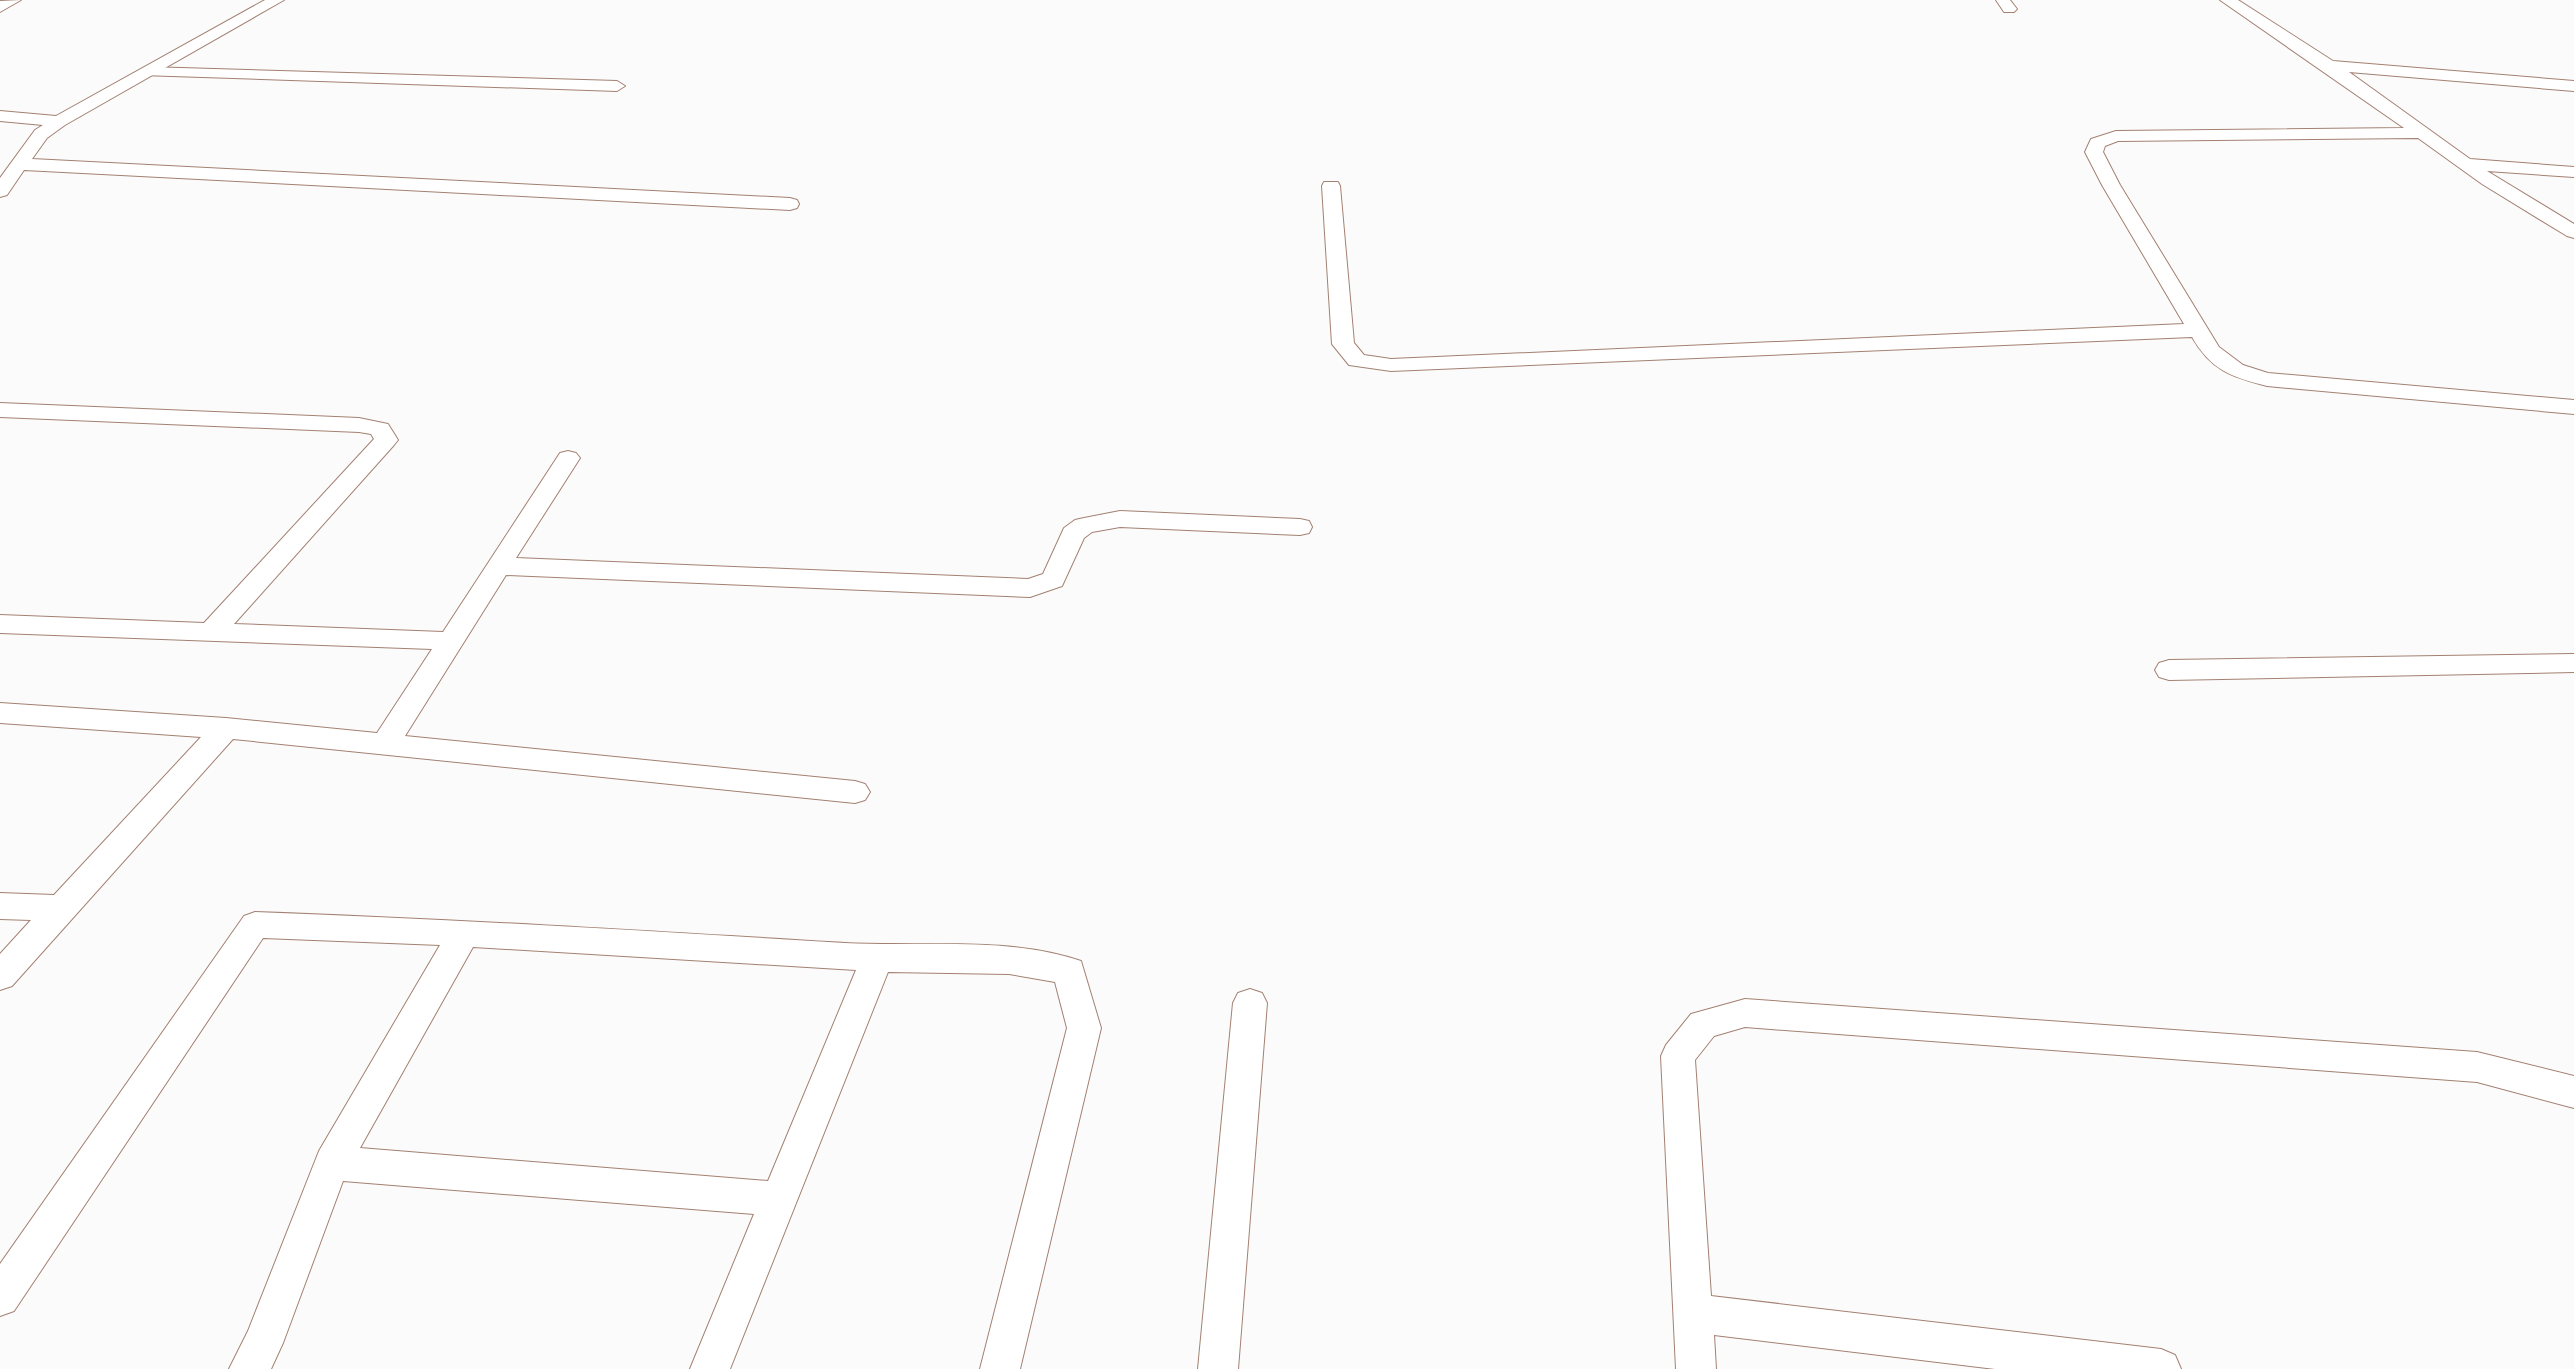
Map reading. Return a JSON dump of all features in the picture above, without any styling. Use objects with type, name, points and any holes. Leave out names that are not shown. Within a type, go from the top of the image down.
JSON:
[{"type":"street","points":[[0,6],[13,0]]},
{"type":"street","points":[[0,190],[41,134],[59,121],[276,0]]},
{"type":"street","points":[[2228,0],[2330,66],[2488,180],[2574,232]]},
{"type":"street","points":[[2330,66],[2574,86]]},
{"type":"street","points":[[146,72],[616,86]]},
{"type":"street","points":[[0,116],[59,121]]},
{"type":"street","points":[[2422,133],[2116,136],[2098,143],[2094,152],[2110,185],[2211,351],[2235,370],[2267,379],[2574,406]]},
{"type":"street","points":[[18,164],[790,204]]},
{"type":"street","points":[[2466,164],[2574,172]]},
{"type":"street","points":[[1331,186],[1343,344],[1357,360],[1383,364],[2198,330]]},
{"type":"street","points":[[0,410],[359,425],[380,429],[386,440],[211,632]]},
{"type":"street","points":[[385,744],[568,458]]},
{"type":"street","points":[[499,566],[1030,588],[1053,580],[1073,534],[1084,526],[1120,519],[1300,527]]},
{"type":"street","points":[[0,624],[451,641]]},
{"type":"street","points":[[2169,670],[2574,663]]},
{"type":"street","points":[[0,713],[226,728],[855,792]]},
{"type":"street","points":[[0,976],[226,728]]},
{"type":"street","points":[[0,906],[62,908]]},
{"type":"street","points":[[0,1297],[255,925],[464,933],[877,958],[1009,960],[1069,970],[1084,1028],[1000,1369]]},
{"type":"street","points":[[249,1369],[264,1343],[332,1163],[464,933]]},
{"type":"street","points":[[710,1369],[877,958]]},
{"type":"street","points":[[1218,1369],[1250,1004]]},
{"type":"street","points":[[1696,1369],[1678,1056],[1703,1024],[1745,1013],[2477,1067],[2574,1092]]},
{"type":"street","points":[[332,1163],[780,1200]]},
{"type":"street","points":[[1692,1313],[2161,1369]]}]
